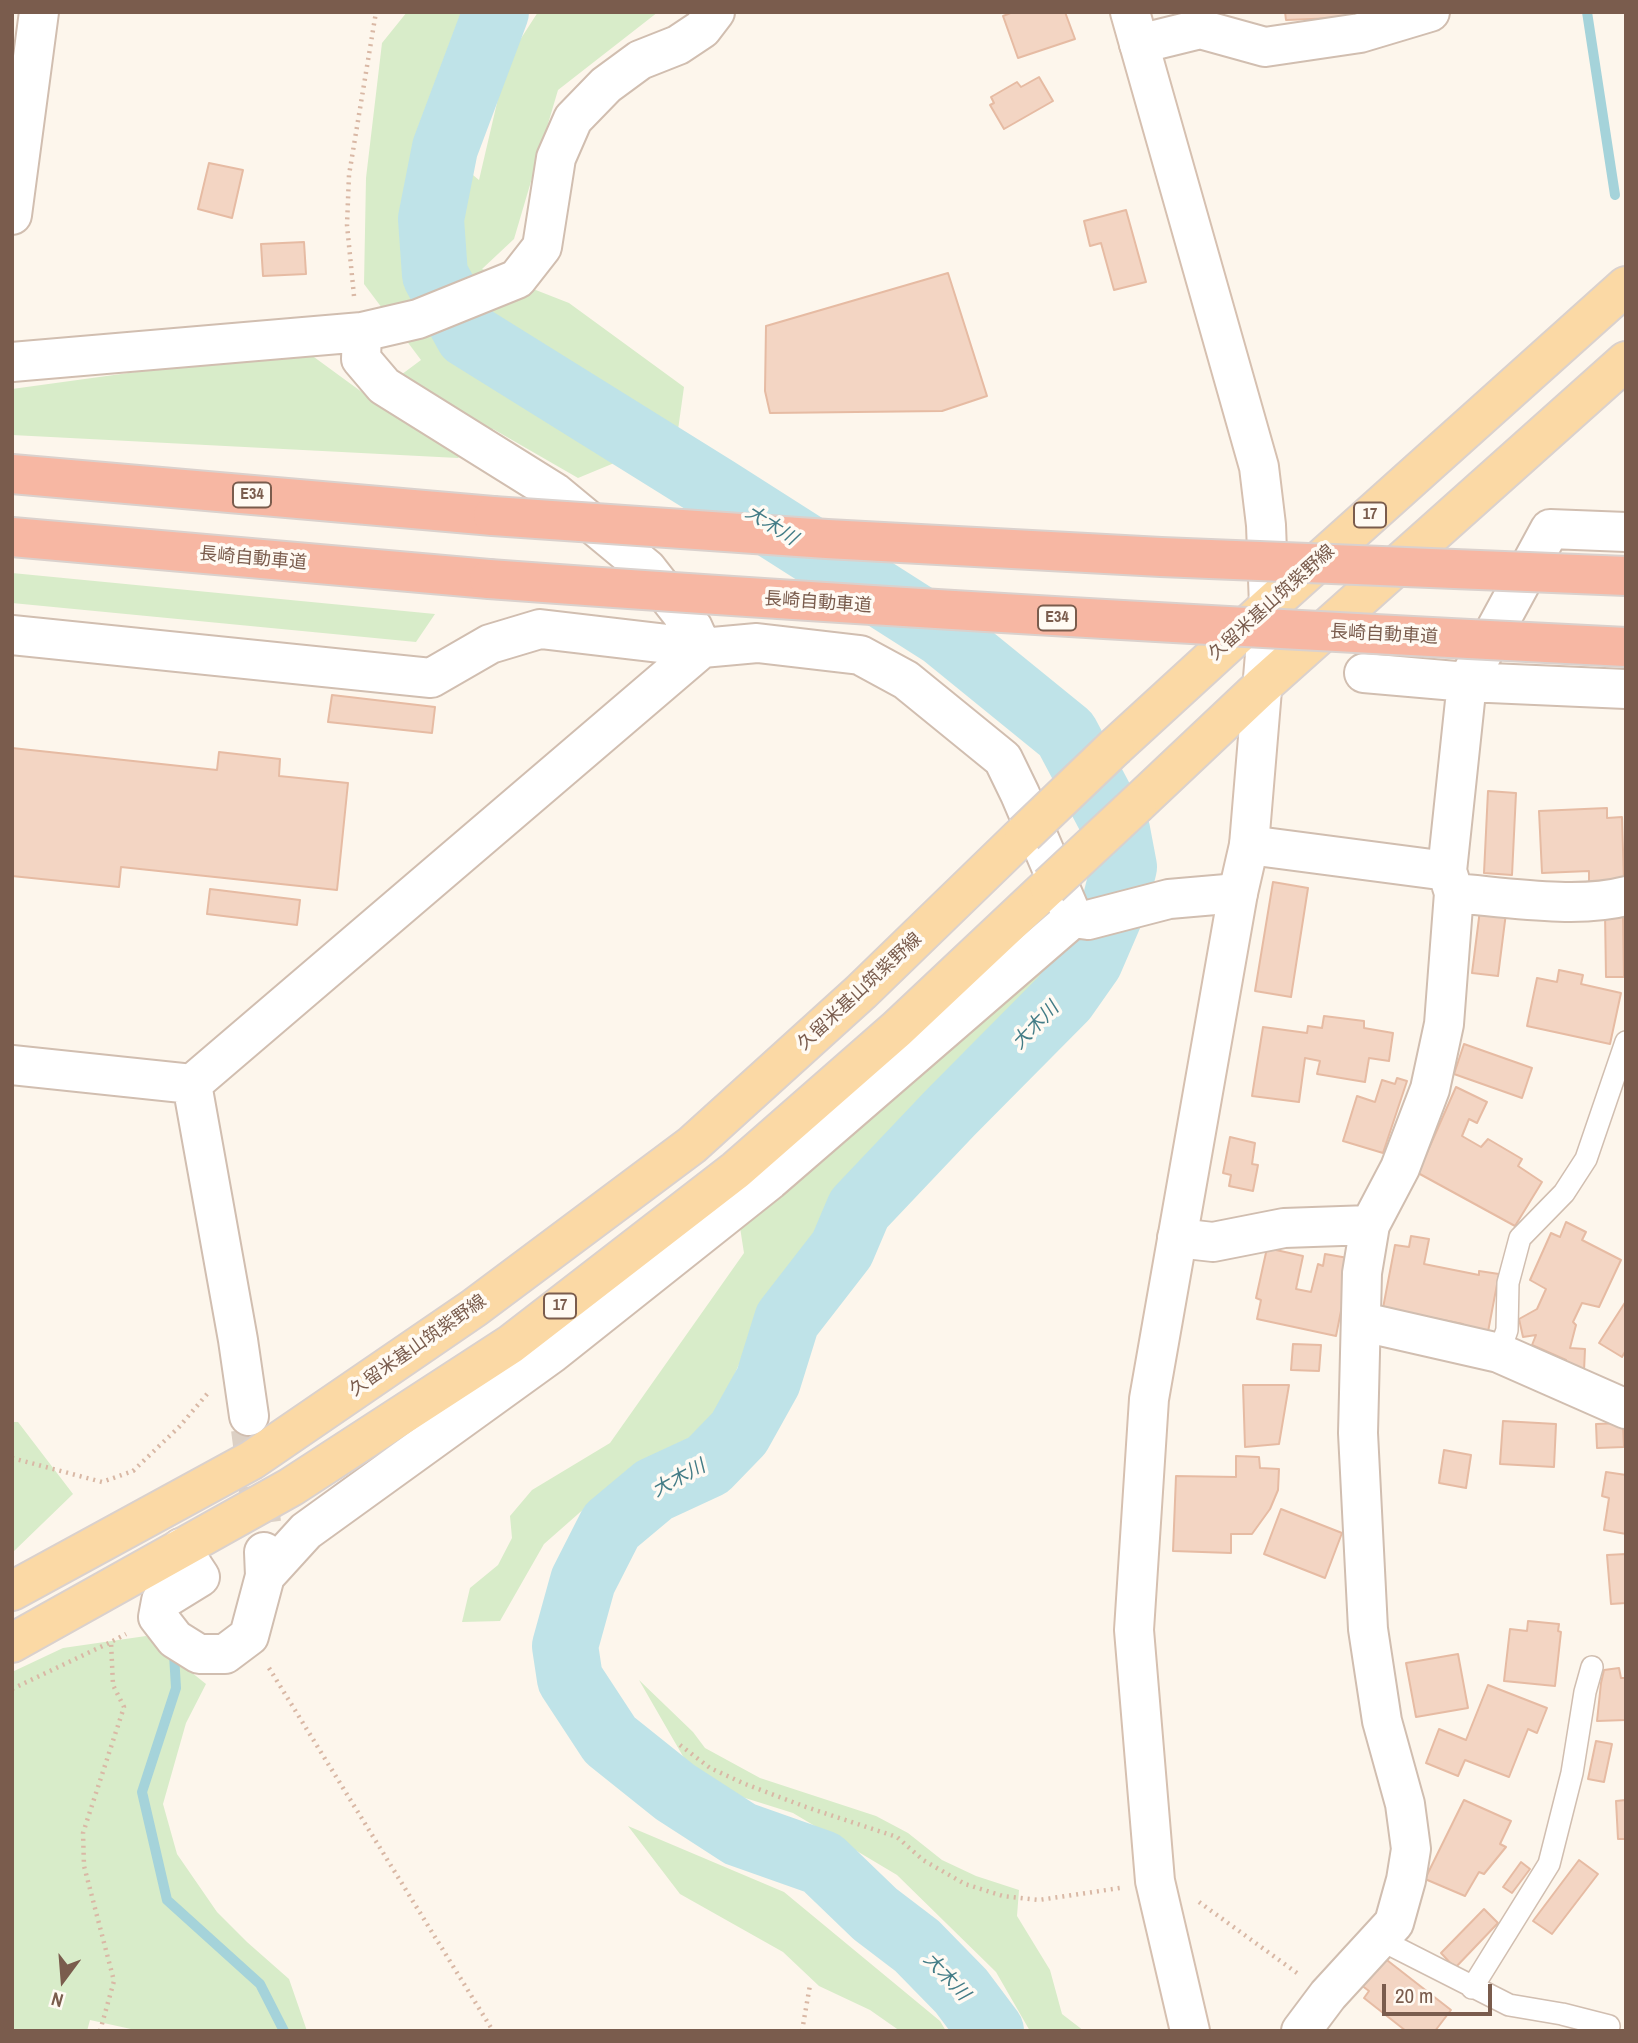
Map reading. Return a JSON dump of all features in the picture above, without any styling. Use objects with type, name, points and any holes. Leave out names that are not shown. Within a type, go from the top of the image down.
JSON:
[{"type":"highway","name":"E34","points":[[12,474],[493,516],[827,539],[1161,557],[1626,576]]},
{"type":"highway","name":"長崎自動車道","points":[[12,537],[489,579],[816,603],[1153,624],[1626,647]]},
{"type":"main road","name":"久留米基山筑紫野線","points":[[12,1591],[252,1460],[495,1292],[692,1145],[862,992],[1115,747],[1626,286]]},
{"type":"main road","name":"17","points":[[12,1643],[291,1487],[511,1344],[736,1170],[897,1029],[1261,687],[1626,361]]},
{"type":"street","points":[[12,215],[39,12]]},
{"type":"street","points":[[12,362],[362,332],[418,319],[517,279],[542,247],[556,158],[573,119],[614,79],[640,60],[678,45],[702,29],[715,12]]},
{"type":"street","points":[[1190,2031],[1155,1881],[1134,1630],[1149,1399],[1238,893],[1249,845],[1269,606],[1266,525],[1259,467],[1134,28],[1200,29],[1265,47],[1360,33],[1430,12]]},
{"type":"street","points":[[362,332],[361,359],[384,386],[554,492],[646,569],[693,628],[702,648]]},
{"type":"street","points":[[1301,2031],[1328,1995],[1394,1923],[1411,1849],[1405,1804],[1382,1721],[1368,1629],[1358,1433],[1363,1322],[1362,1273],[1370,1225],[1400,1168],[1430,1089],[1444,1024],[1451,882],[1467,682],[1550,529],[1626,532]]},
{"type":"street","points":[[12,635],[431,678],[489,644],[540,629],[702,648],[757,643],[860,655],[905,680],[1003,759],[1081,919]]},
{"type":"street","points":[[12,1065],[192,1084],[702,648]]},
{"type":"street","points":[[1364,673],[1467,682],[1626,689]]},
{"type":"street","points":[[1249,845],[1558,901],[1612,900],[1626,896]]},
{"type":"street","points":[[265,1576],[306,1531],[551,1354],[770,1180],[1081,919],[1170,899],[1238,893]]},
{"type":"street","points":[[192,1084],[249,1416]]},
{"type":"street","points":[[1177,1238],[1213,1242],[1284,1228],[1370,1225]]},
{"type":"street","points":[[1363,1322],[1499,1353],[1626,1409]]},
{"type":"street","points":[[181,1548],[200,1577],[160,1601],[158,1617],[175,1639],[199,1654],[225,1654],[249,1636],[265,1576],[264,1538]]},
{"type":"lane","points":[[1499,1353],[1507,1330],[1508,1283],[1520,1238],[1564,1193],[1586,1159],[1626,1042]]},
{"type":"lane","points":[[1472,1988],[1549,1864],[1572,1773],[1585,1692],[1592,1667]]},
{"type":"lane","points":[[1380,1939],[1509,2005],[1609,2026]]},
{"type":"path","points":[[362,332],[352,288],[347,225],[349,175],[376,12]]},
{"type":"path","points":[[12,1458],[102,1482],[133,1471],[203,1402],[209,1391]]},
{"type":"path","points":[[12,1689],[158,1617]]},
{"type":"path","points":[[249,1636],[493,2031]]},
{"type":"path","points":[[100,2031],[114,1981],[84,1866],[83,1833],[124,1707],[113,1685],[111,1642]]},
{"type":"path","points":[[680,1745],[710,1768],[745,1784],[897,1837],[923,1860],[954,1878],[1003,1896],[1039,1900],[1108,1891],[1155,1881],[1178,1886],[1328,1995]]},
{"type":"path","points":[[802,2031],[810,1985]]},
{"type":"green space","points":[[407,12],[477,12],[432,141],[479,180],[507,60],[538,12],[658,12],[558,90],[514,239],[482,269],[569,303],[684,387],[677,437],[578,478],[493,429],[458,458],[12,435],[12,389],[303,349],[370,398],[421,360],[364,284],[366,178],[382,43]]},
{"type":"green space","points":[[12,573],[435,614],[416,642],[12,603]]},
{"type":"green space","points":[[1051,951],[1037,1000],[869,1159],[767,1299],[712,1427],[636,1463],[544,1544],[500,1621],[462,1622],[470,1588],[498,1565],[512,1538],[510,1516],[532,1490],[610,1443],[744,1253],[739,1221]]},
{"type":"green space","points":[[12,1422],[18,1422],[73,1494],[12,1553]]},
{"type":"green space","points":[[146,1636],[206,1684],[186,1723],[163,1804],[177,1854],[217,1912],[289,1979],[307,2031],[140,2031],[90,2020],[87,2031],[12,2031],[12,1672],[63,1648]]},
{"type":"green space","points":[[639,1680],[693,1732],[705,1748],[760,1778],[876,1816],[908,1833],[942,1860],[976,1876],[1019,1890],[1017,1916],[1050,1970],[1062,2014],[1084,2031],[1030,2031],[996,1972],[897,1875],[793,1813],[726,1792],[688,1765]]},
{"type":"green space","points":[[628,1826],[784,1892],[940,2021],[946,2031],[900,2031],[870,2010],[819,1986],[783,1952],[680,1894]]},
{"type":"building","points":[[1013,12],[1065,12],[1075,39],[1018,58],[1003,16]]},
{"type":"building","points":[[1285,12],[1362,12],[1362,17],[1286,20]]},
{"type":"building","points":[[1039,77],[1053,101],[1004,129],[990,105],[994,103],[991,97],[1017,82],[1021,87]]},
{"type":"building","points":[[209,163],[243,170],[232,218],[198,209]]},
{"type":"building","points":[[1126,210],[1146,282],[1114,290],[1101,243],[1090,246],[1084,221]]},
{"type":"building","points":[[304,242],[306,274],[263,276],[261,244]]},
{"type":"building","points":[[948,273],[987,396],[942,411],[770,413],[765,391],[766,326]]},
{"type":"building","points":[[332,695],[435,707],[432,733],[328,722]]},
{"type":"building","points":[[12,748],[217,770],[219,752],[280,759],[279,776],[348,783],[337,890],[121,867],[119,887],[12,876]]},
{"type":"building","points":[[1488,791],[1516,793],[1512,875],[1484,873]]},
{"type":"building","points":[[1607,808],[1607,818],[1622,817],[1624,882],[1589,883],[1589,871],[1542,873],[1539,811]]},
{"type":"building","points":[[1273,882],[1308,888],[1291,997],[1255,991]]},
{"type":"building","points":[[210,889],[300,900],[297,925],[207,914]]},
{"type":"building","points":[[1480,910],[1506,913],[1498,976],[1472,973]]},
{"type":"building","points":[[1605,913],[1623,913],[1624,977],[1606,977]]},
{"type":"building","points":[[1559,970],[1583,975],[1581,984],[1621,993],[1610,1044],[1527,1026],[1537,978],[1557,982]]},
{"type":"building","points":[[1324,1016],[1364,1021],[1364,1028],[1393,1033],[1389,1061],[1369,1058],[1365,1082],[1317,1074],[1320,1061],[1305,1058],[1299,1102],[1252,1096],[1263,1027],[1307,1033],[1308,1026],[1322,1028]]},
{"type":"building","points":[[1464,1044],[1532,1068],[1522,1098],[1454,1074]]},
{"type":"building","points":[[1397,1078],[1407,1081],[1383,1153],[1343,1141],[1357,1096],[1375,1102],[1382,1080],[1395,1084]]},
{"type":"building","points":[[1456,1087],[1487,1102],[1477,1123],[1469,1119],[1462,1136],[1481,1147],[1488,1139],[1522,1159],[1518,1166],[1542,1182],[1515,1226],[1418,1173]]},
{"type":"building","points":[[1230,1137],[1255,1143],[1252,1164],[1258,1165],[1253,1191],[1229,1186],[1231,1175],[1223,1173]]},
{"type":"building","points":[[1566,1222],[1586,1232],[1582,1240],[1621,1260],[1599,1307],[1582,1303],[1573,1322],[1576,1325],[1570,1348],[1585,1349],[1584,1371],[1566,1369],[1566,1360],[1532,1345],[1536,1335],[1523,1337],[1519,1319],[1537,1309],[1546,1289],[1530,1280],[1551,1233],[1560,1237]]},
{"type":"building","points":[[1411,1236],[1429,1239],[1424,1264],[1479,1275],[1479,1271],[1499,1274],[1487,1337],[1462,1331],[1463,1324],[1383,1308],[1395,1245],[1409,1247]]},
{"type":"building","points":[[1267,1248],[1303,1256],[1296,1289],[1311,1292],[1318,1264],[1323,1266],[1325,1254],[1348,1258],[1348,1276],[1336,1336],[1257,1319],[1261,1300],[1256,1298]]},
{"type":"building","points":[[1626,1301],[1626,1350],[1622,1357],[1599,1343]]},
{"type":"building","points":[[1293,1344],[1321,1345],[1319,1371],[1291,1370]]},
{"type":"building","points":[[1243,1385],[1289,1385],[1279,1444],[1245,1447]]},
{"type":"building","points":[[1503,1421],[1556,1424],[1554,1467],[1500,1464]]},
{"type":"building","points":[[1623,1423],[1624,1447],[1597,1448],[1596,1424]]},
{"type":"building","points":[[1444,1450],[1471,1455],[1466,1488],[1439,1483]]},
{"type":"building","points":[[1236,1456],[1259,1457],[1260,1468],[1279,1469],[1278,1490],[1270,1509],[1252,1534],[1231,1534],[1231,1553],[1173,1551],[1176,1476],[1236,1477]]},
{"type":"building","points":[[1606,1472],[1626,1475],[1626,1534],[1604,1530],[1609,1498],[1602,1496]]},
{"type":"building","points":[[1281,1509],[1342,1533],[1325,1578],[1264,1554]]},
{"type":"building","points":[[1626,1554],[1626,1603],[1611,1604],[1607,1555]]},
{"type":"building","points":[[1528,1621],[1559,1624],[1558,1631],[1561,1632],[1555,1686],[1504,1681],[1510,1629],[1527,1631]]},
{"type":"building","points":[[1458,1654],[1468,1708],[1416,1717],[1406,1663]]},
{"type":"building","points":[[1619,1668],[1621,1678],[1626,1678],[1626,1720],[1597,1721],[1604,1670]]},
{"type":"building","points":[[1488,1685],[1547,1708],[1537,1733],[1528,1729],[1509,1777],[1465,1760],[1458,1776],[1426,1763],[1439,1729],[1466,1740]]},
{"type":"building","points":[[1596,1741],[1612,1744],[1604,1782],[1588,1779]]},
{"type":"building","points":[[1464,1800],[1511,1821],[1500,1844],[1506,1847],[1484,1874],[1479,1872],[1465,1896],[1425,1879]]},
{"type":"building","points":[[1626,1800],[1626,1839],[1618,1839],[1616,1801]]},
{"type":"building","points":[[1579,1860],[1598,1874],[1552,1934],[1533,1921]]},
{"type":"building","points":[[1521,1862],[1530,1869],[1512,1893],[1503,1887]]},
{"type":"building","points":[[1484,1909],[1498,1923],[1455,1968],[1441,1953]]},
{"type":"building","points":[[1383,1957],[1451,2010],[1435,2031],[1406,2031],[1364,1998],[1369,1991],[1361,1985]]},
{"type":"waterway","name":"大木川","points":[[496,12],[445,148],[431,219],[435,275],[468,335],[943,634],[1066,734],[1117,830],[1124,867],[1115,903],[1090,961],[1064,998],[859,1209],[842,1249],[787,1320],[768,1381],[739,1433],[708,1465],[654,1490],[611,1526],[583,1581],[565,1646],[570,1679],[610,1740],[675,1792],[740,1834],[822,1863],[875,1914],[917,1946],[961,1991],[991,2031]]},
{"type":"waterway","points":[[1587,12],[1615,195]]},
{"type":"waterway","points":[[174,1654],[176,1688],[142,1792],[167,1900],[260,1984],[284,2031]]},
{"type":"tunnel","points":[[250,1429],[264,1538]]}]
